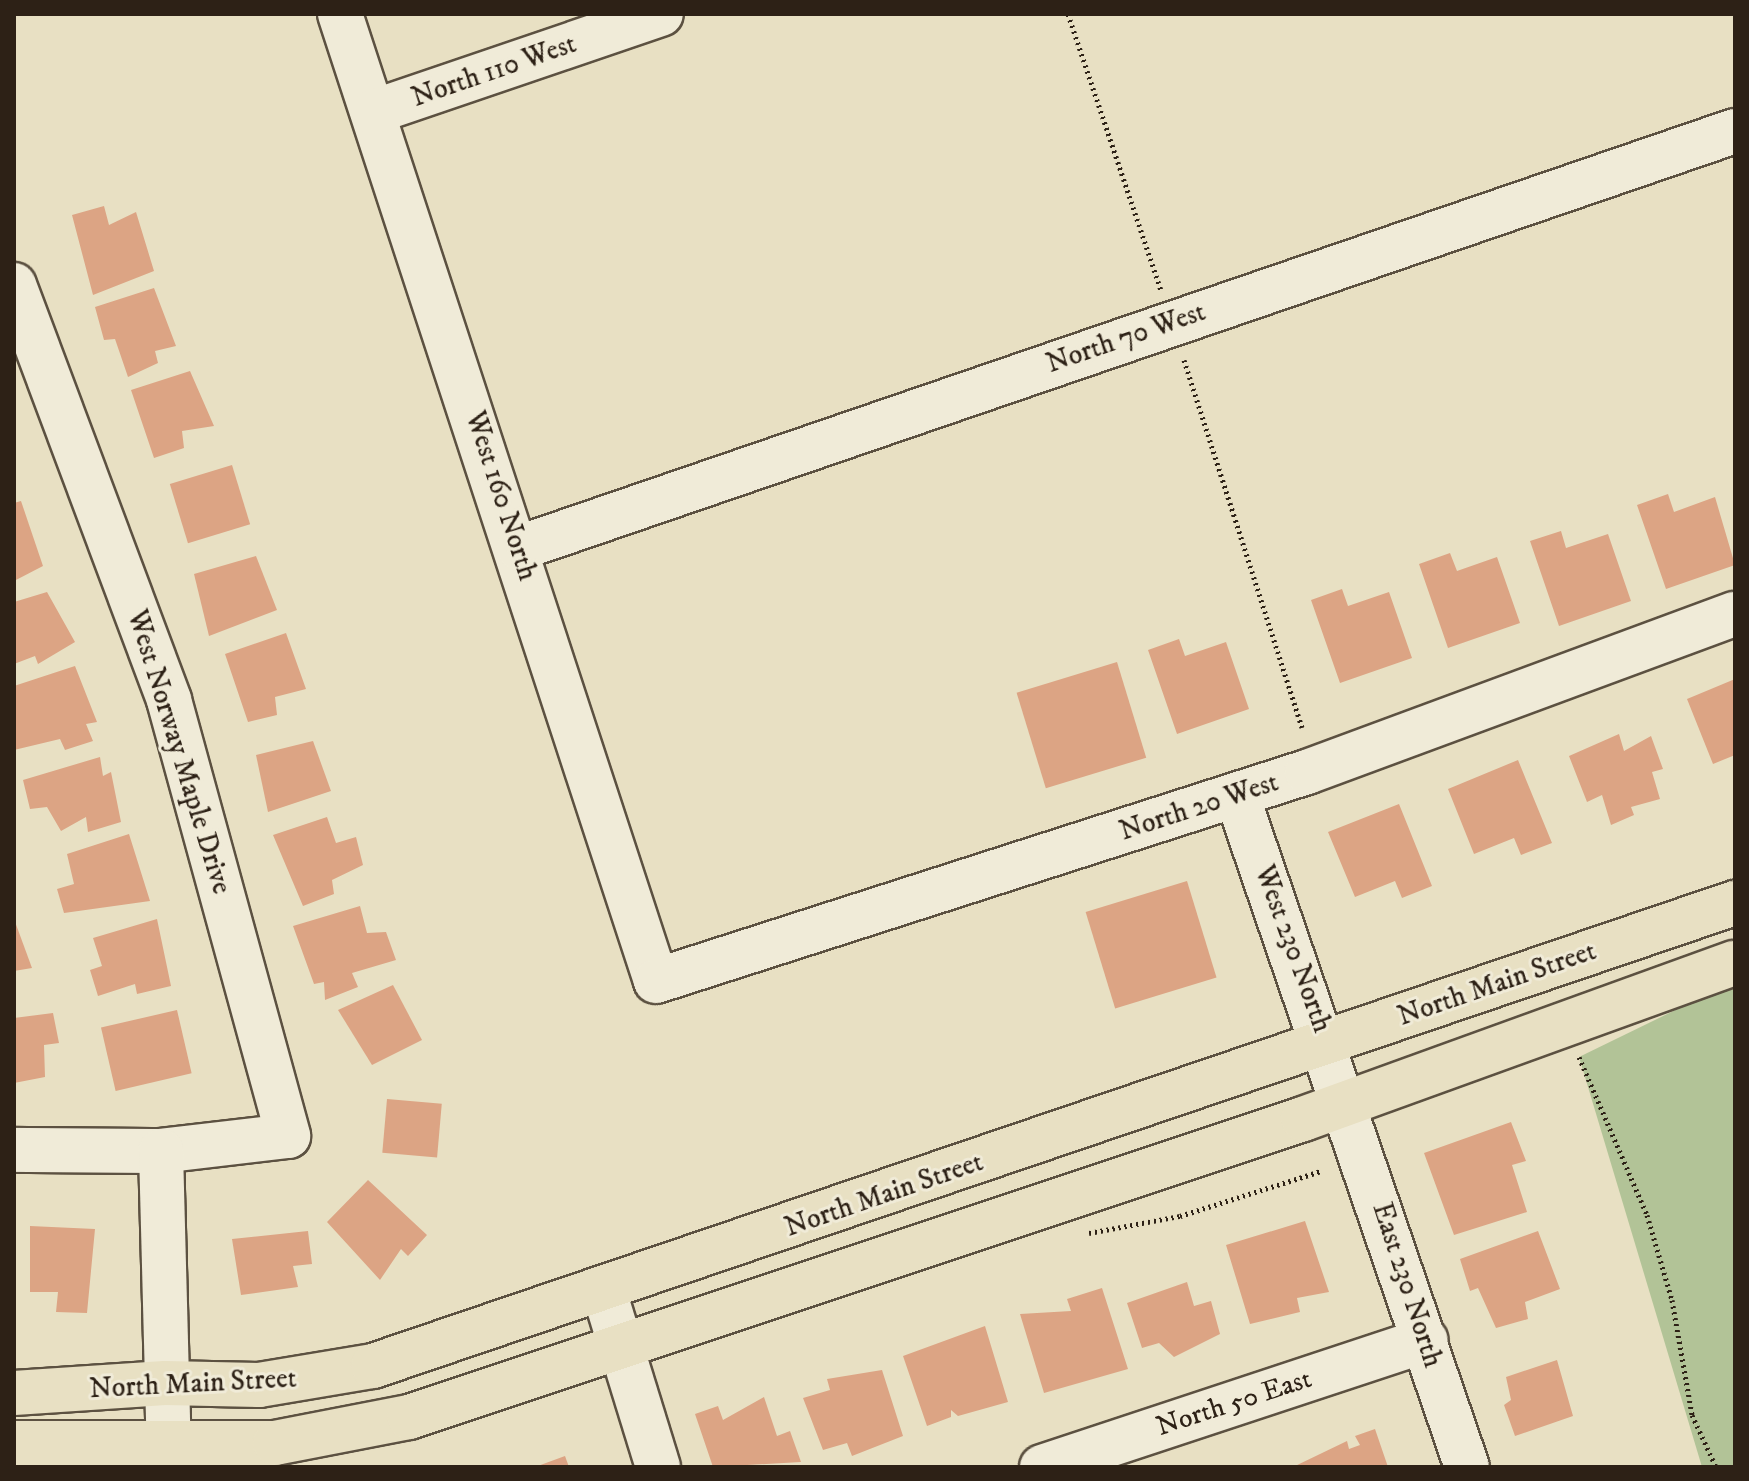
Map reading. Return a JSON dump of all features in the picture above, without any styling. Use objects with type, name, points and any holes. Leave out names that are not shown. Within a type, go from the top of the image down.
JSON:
[{"type":"main road","name":"North Main Street","points":[[14,1393],[165,1383],[259,1385],[373,1366],[1735,903]]},
{"type":"main road","name":"North Main Street","points":[[14,1443],[169,1455],[275,1443],[409,1417],[620,1343],[1347,1104],[1735,963]]},
{"type":"street","name":"West 160 North","points":[[340,14],[519,548],[656,981]]},
{"type":"street","name":"North 110 West","points":[[373,112],[661,14]]},
{"type":"street","name":"North 70 West","points":[[519,548],[1735,131]]},
{"type":"street","name":"West Norway Maple Drive","points":[[14,285],[28,356],[169,700],[288,1136],[161,1151]]},
{"type":"street","name":"North 20 West","points":[[656,981],[1237,796],[1735,614]]},
{"type":"street","name":"West 230 North","points":[[1237,796],[1347,1104]]},
{"type":"street","name":"East 230 North","points":[[1347,1104],[1467,1467]]},
{"type":"street","points":[[14,1150],[161,1151],[169,1455]]},
{"type":"street","points":[[603,1288],[658,1467]]},
{"type":"street","name":"North 50 East","points":[[1042,1467],[1425,1340]]},
{"type":"path","points":[[1068,14],[1302,728]]},
{"type":"path","points":[[1579,1057],[1647,1215],[1672,1300],[1692,1415],[1716,1467]]},
{"type":"green space","points":[[1735,981],[1735,1467],[1702,1467],[1579,1057]]},
{"type":"building","points":[[104,206],[109,225],[136,212],[154,271],[93,295],[72,215]]},
{"type":"building","points":[[154,288],[176,346],[155,351],[158,363],[128,377],[115,339],[104,340],[95,307]]},
{"type":"building","points":[[190,371],[214,426],[182,431],[184,448],[154,458],[131,390]]},
{"type":"building","points":[[232,465],[250,524],[188,543],[170,484]]},
{"type":"building","points":[[1668,494],[1674,512],[1715,497],[1735,565],[1666,589],[1637,505]]},
{"type":"building","points":[[21,501],[43,566],[14,581],[14,503]]},
{"type":"building","points":[[1561,531],[1566,548],[1608,534],[1631,601],[1559,626],[1530,541]]},
{"type":"building","points":[[1450,553],[1457,571],[1497,557],[1520,623],[1448,648],[1419,564]]},
{"type":"building","points":[[256,556],[277,610],[209,636],[194,574]]},
{"type":"building","points":[[1342,589],[1348,606],[1389,592],[1412,658],[1340,683],[1311,600]]},
{"type":"building","points":[[47,592],[75,642],[38,664],[35,656],[14,664],[14,602]]},
{"type":"building","points":[[286,633],[306,689],[275,697],[277,715],[248,722],[225,654]]},
{"type":"building","points":[[1179,639],[1185,656],[1226,642],[1249,709],[1177,734],[1148,650]]},
{"type":"building","points":[[1117,662],[1146,758],[1046,788],[1017,693]]},
{"type":"building","points":[[75,666],[97,722],[86,724],[93,741],[65,750],[60,739],[14,750],[14,686]]},
{"type":"building","points":[[1735,679],[1735,755],[1713,764],[1687,699]]},
{"type":"building","points":[[1619,734],[1624,751],[1651,736],[1663,769],[1652,772],[1660,799],[1631,807],[1634,815],[1611,825],[1602,795],[1587,802],[1569,756]]},
{"type":"building","points":[[313,741],[331,791],[268,812],[256,755]]},
{"type":"building","points":[[100,757],[103,776],[111,772],[121,822],[88,832],[86,817],[61,831],[47,807],[30,809],[23,780]]},
{"type":"building","points":[[1518,760],[1552,843],[1521,855],[1514,838],[1474,854],[1448,789]]},
{"type":"building","points":[[1399,804],[1432,886],[1402,898],[1395,881],[1355,897],[1328,832]]},
{"type":"building","points":[[327,817],[336,843],[356,837],[363,865],[332,880],[334,894],[303,906],[273,835]]},
{"type":"building","points":[[129,834],[150,901],[64,913],[57,889],[74,884],[67,854]]},
{"type":"building","points":[[1187,881],[1217,978],[1115,1009],[1086,912]]},
{"type":"building","points":[[360,906],[367,933],[386,932],[396,960],[352,973],[358,987],[325,1000],[324,982],[314,984],[293,926]]},
{"type":"building","points":[[14,919],[32,968],[14,971]]},
{"type":"building","points":[[157,919],[171,986],[137,994],[135,984],[98,996],[90,970],[102,966],[93,938]]},
{"type":"building","points":[[393,985],[422,1040],[372,1065],[338,1010]]},
{"type":"building","points":[[177,1010],[192,1073],[116,1091],[101,1028]]},
{"type":"building","points":[[53,1013],[59,1043],[44,1045],[45,1077],[14,1083],[14,1018]]},
{"type":"building","points":[[387,1099],[442,1104],[437,1158],[382,1153]]},
{"type":"building","points":[[1511,1122],[1526,1161],[1512,1165],[1527,1212],[1454,1235],[1424,1153]]},
{"type":"building","points":[[368,1180],[427,1235],[408,1256],[401,1249],[380,1280],[327,1222]]},
{"type":"building","points":[[1305,1221],[1329,1292],[1297,1298],[1300,1312],[1250,1324],[1226,1245]]},
{"type":"building","points":[[30,1226],[95,1229],[87,1313],[56,1312],[58,1292],[30,1292]]},
{"type":"building","points":[[308,1231],[312,1264],[293,1266],[298,1287],[241,1295],[232,1239]]},
{"type":"building","points":[[1538,1231],[1560,1289],[1525,1302],[1528,1319],[1496,1328],[1478,1288],[1470,1291],[1460,1259]]},
{"type":"building","points":[[1187,1282],[1194,1306],[1211,1301],[1220,1334],[1174,1357],[1159,1343],[1142,1348],[1127,1303]]},
{"type":"building","points":[[1102,1288],[1128,1369],[1044,1393],[1020,1314],[1071,1311],[1067,1299]]},
{"type":"building","points":[[985,1326],[1008,1402],[958,1416],[951,1410],[951,1417],[927,1426],[903,1356]]},
{"type":"building","points":[[1557,1360],[1573,1416],[1515,1436],[1504,1405],[1511,1400],[1506,1377]]},
{"type":"building","points":[[882,1370],[903,1436],[852,1456],[847,1443],[823,1450],[803,1398],[830,1390],[827,1379]]},
{"type":"building","points":[[764,1397],[777,1436],[790,1431],[801,1462],[713,1467],[695,1414],[718,1406],[723,1420]]},
{"type":"building","points":[[1375,1429],[1388,1467],[1293,1467],[1347,1441],[1349,1449],[1360,1445],[1355,1436]]},
{"type":"building","points":[[565,1456],[569,1467],[535,1467]]}]
